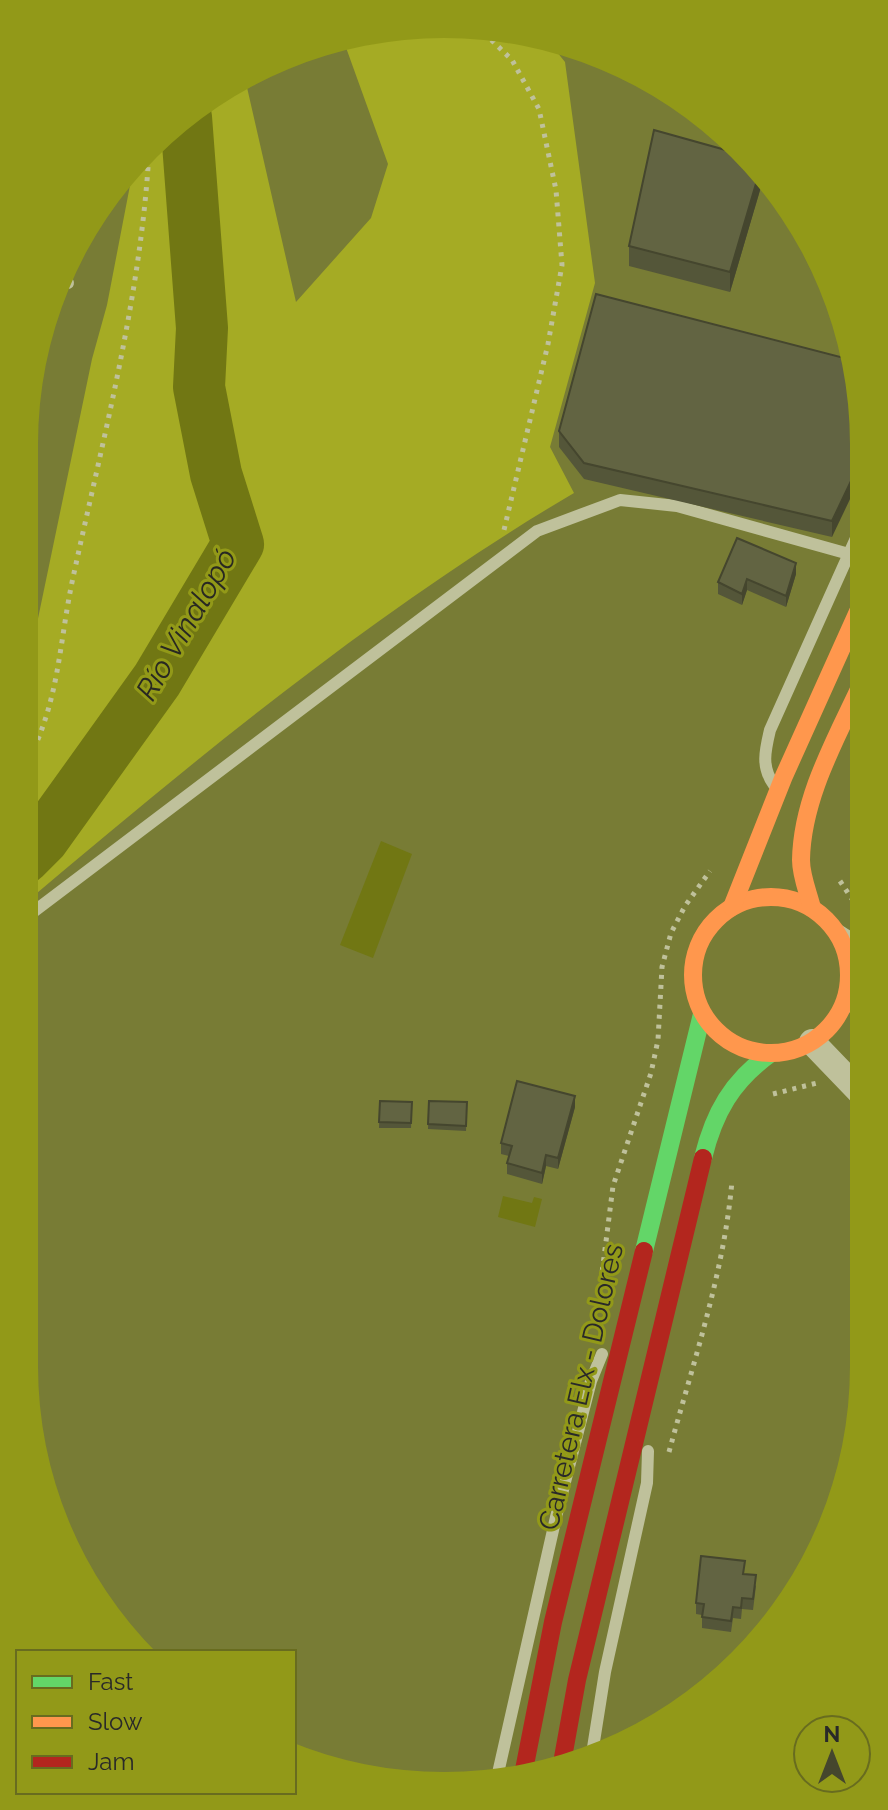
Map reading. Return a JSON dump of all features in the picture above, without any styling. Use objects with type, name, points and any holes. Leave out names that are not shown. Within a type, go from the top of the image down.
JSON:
[{"type":"main road","points":[[732,907],[778,791],[850,630]]},
{"type":"main road","points":[[812,908],[801,861],[806,827],[822,773],[850,710]]},
{"type":"main road","points":[[764,897],[789,899],[812,908],[832,926],[843,945],[849,966],[848,988],[842,1009],[829,1028],[812,1042],[792,1051],[770,1054],[730,1043],[702,1014],[693,991],[692,966],[699,943],[712,922],[732,907],[764,897]]},
{"type":"main road","name":"Carretera Elx - Dolores","points":[[525,1763],[553,1622],[702,1014]]},
{"type":"main road","points":[[564,1753],[577,1680],[708,1137],[721,1102],[741,1073],[770,1054]]},
{"type":"street","points":[[812,1042],[850,1082]]},
{"type":"lane","points":[[38,908],[537,531],[620,500],[677,506],[849,554],[770,730],[764,753],[766,773],[778,791]]},
{"type":"lane","points":[[832,926],[850,937]]},
{"type":"lane","points":[[842,1009],[850,1006]]},
{"type":"lane","points":[[499,1769],[524,1651],[591,1381],[637,1274]]},
{"type":"lane","points":[[594,1743],[605,1672],[647,1483],[648,1385]]},
{"type":"path","points":[[492,41],[512,60],[539,109],[556,190],[562,265],[548,344],[496,561]]},
{"type":"path","points":[[38,742],[44,731],[60,668],[72,579],[127,325],[147,168]]},
{"type":"path","points":[[837,869],[841,883],[850,896]]},
{"type":"path","points":[[770,1094],[818,1083],[838,1071],[850,1056]]},
{"type":"path","points":[[668,1454],[726,1229],[734,1167]]},
{"type":"shaded area","points":[[471,39],[549,52],[560,55],[565,62],[595,283],[550,447],[574,493],[429,585],[359,635],[223,740],[38,892],[38,619],[130,188],[176,139],[218,106],[247,89],[296,302],[371,218],[388,164],[347,50],[391,41]]},
{"type":"shaded area","points":[[381,841],[412,854],[373,958],[340,945]]},
{"type":"shaded area","points":[[503,1196],[532,1203],[534,1197],[542,1199],[535,1227],[498,1217]]},
{"type":"building","points":[[654,130],[723,149],[756,184],[730,272],[629,246]]},
{"type":"building","points":[[596,294],[840,357],[847,391],[850,483],[832,521],[584,463],[559,431]]},
{"type":"building","points":[[737,538],[796,563],[786,596],[747,579],[742,594],[718,582]]},
{"type":"building","points":[[517,1081],[575,1096],[558,1158],[546,1155],[542,1173],[507,1163],[512,1146],[501,1143]]},
{"type":"building","points":[[380,1101],[412,1102],[411,1123],[379,1122]]},
{"type":"building","points":[[429,1101],[467,1102],[466,1126],[428,1124]]},
{"type":"building","points":[[701,1556],[745,1561],[743,1574],[756,1575],[753,1599],[742,1598],[741,1608],[733,1607],[731,1621],[702,1617],[704,1604],[696,1603]]},
{"type":"waterway","name":"Río Vinalopó","points":[[38,844],[157,680],[238,544],[216,474],[199,387],[202,328],[187,130]]},
{"type":"traffic: fast","points":[[644,1251],[702,1014]]},
{"type":"traffic: fast","points":[[703,1158],[726,1099],[745,1075],[770,1054]]},
{"type":"traffic: slow","points":[[732,907],[784,776],[850,629]]},
{"type":"traffic: slow","points":[[812,908],[801,860],[807,814],[822,770],[850,708]]},
{"type":"traffic: slow","points":[[771,897],[801,903],[826,920],[843,945],[849,975],[843,1005],[826,1030],[801,1047],[771,1053],[741,1047],[716,1030],[699,1005],[693,975],[699,945],[716,920],[741,903],[771,897]]},
{"type":"traffic: jam","points":[[564,1753],[577,1680],[703,1158]]},
{"type":"traffic: jam","points":[[525,1763],[553,1622],[644,1251]]}]
